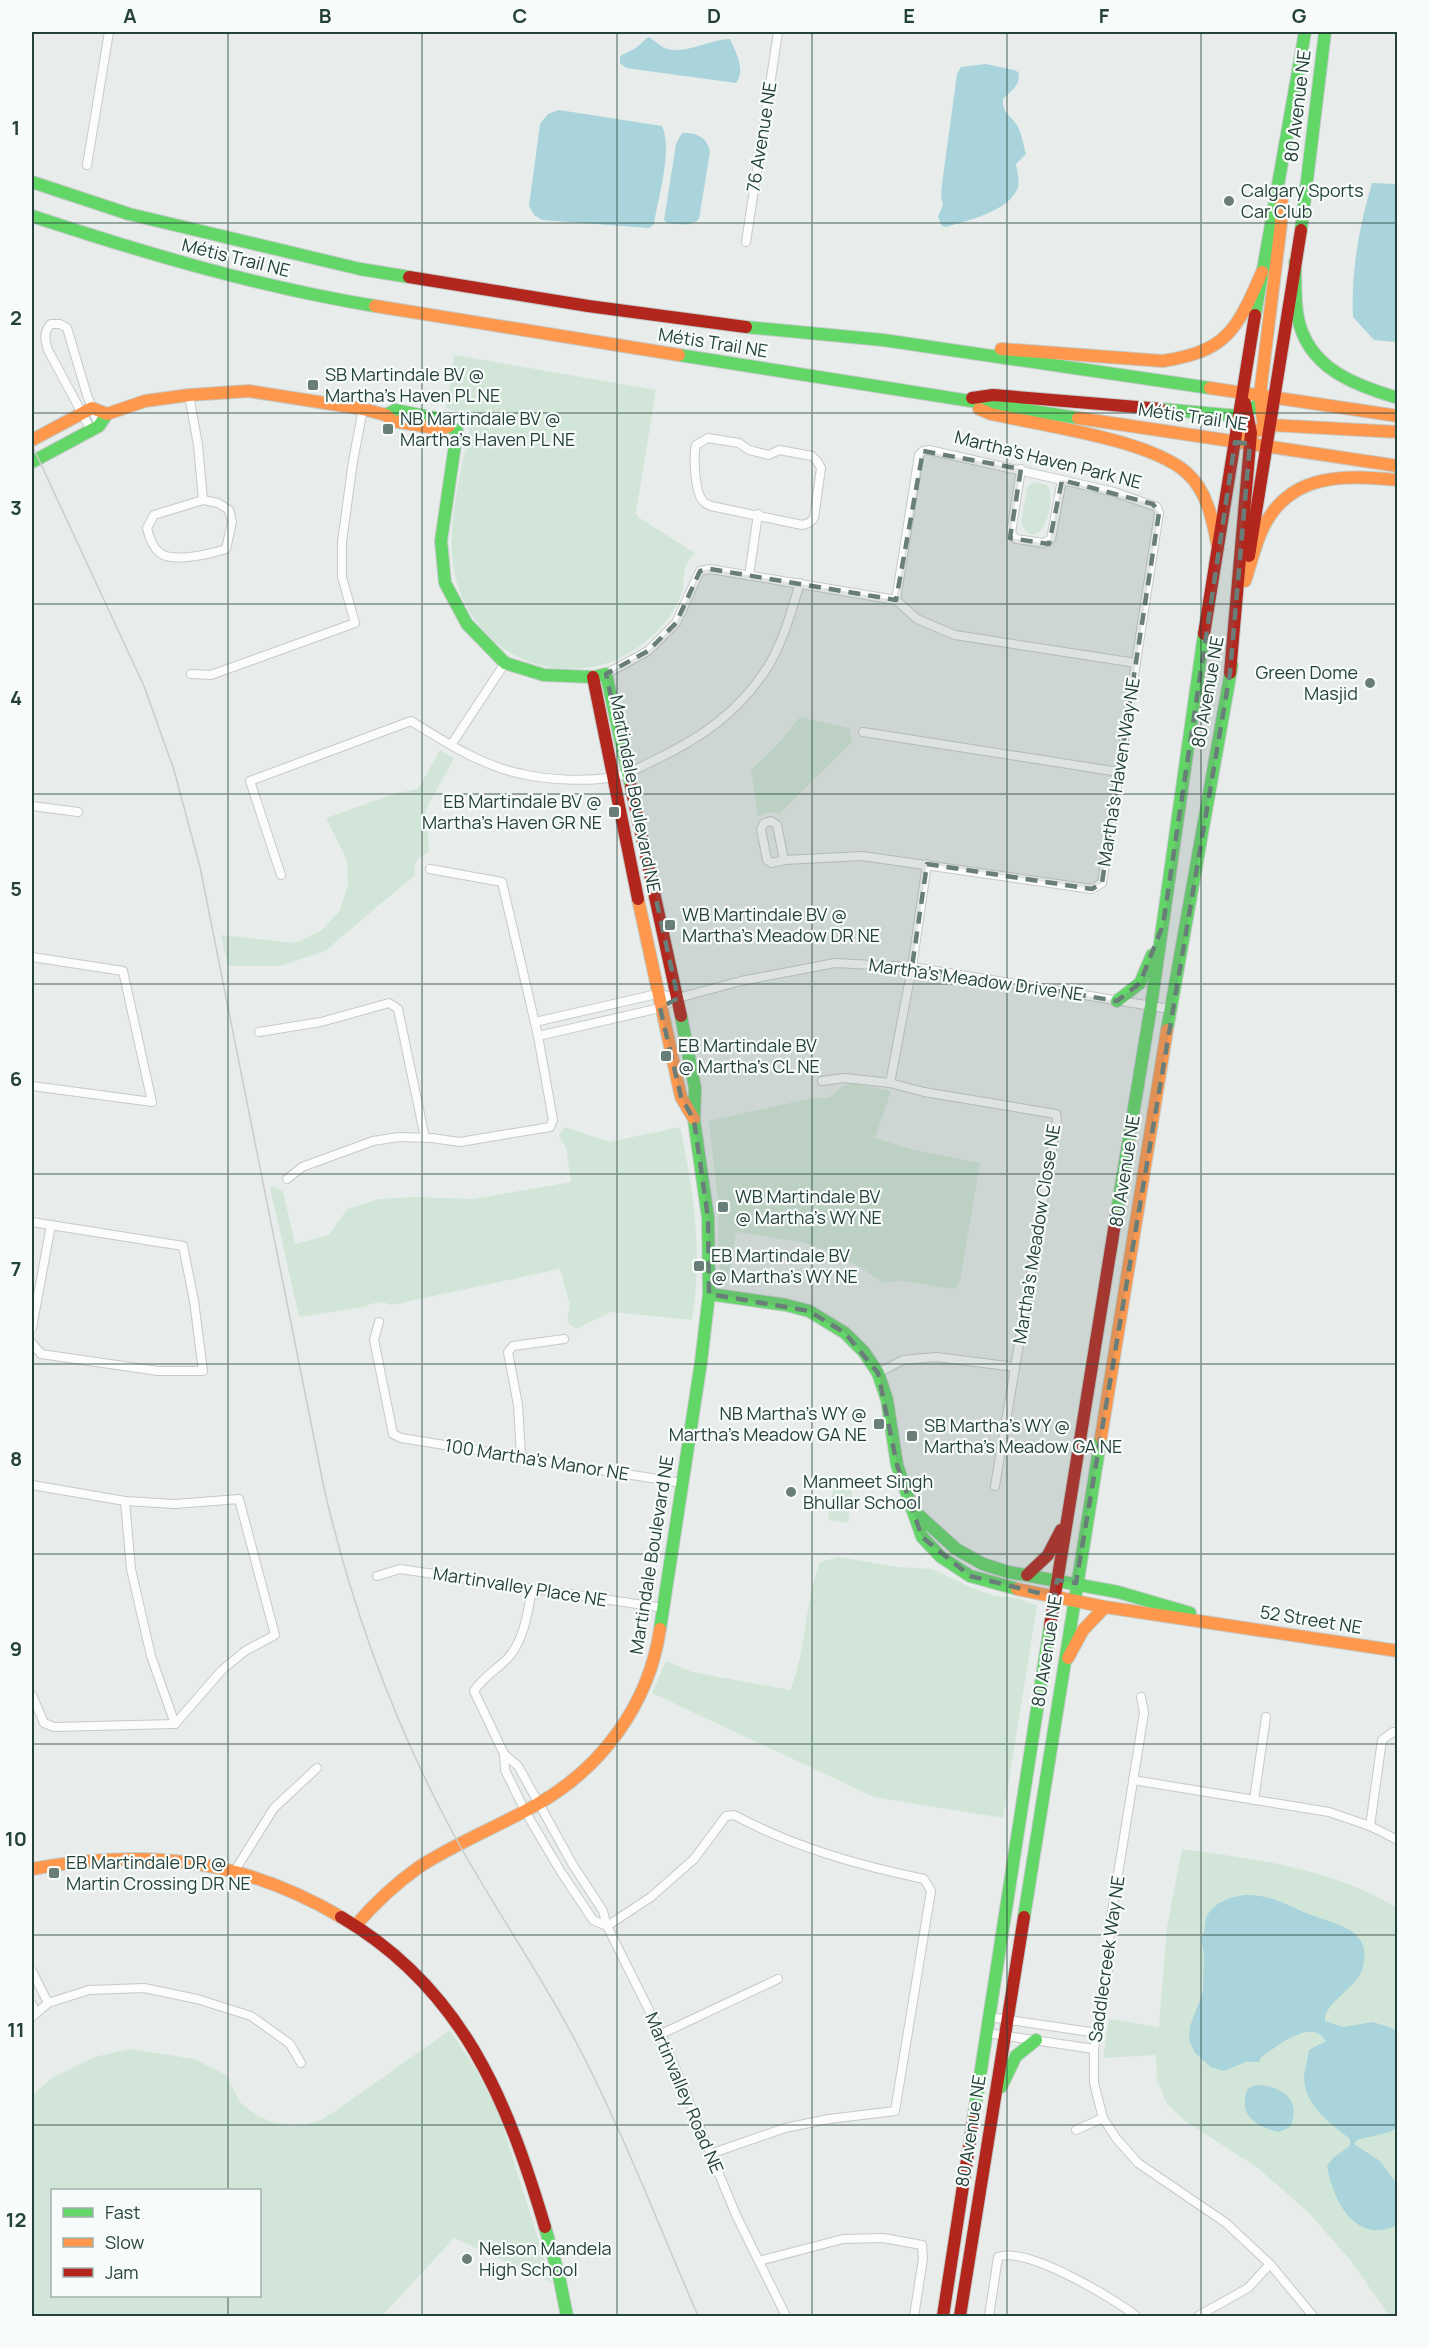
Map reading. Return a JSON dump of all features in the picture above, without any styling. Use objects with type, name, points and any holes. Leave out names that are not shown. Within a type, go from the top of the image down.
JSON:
[{"type":"main road","name":"80 Avenue NE","points":[[1242,392],[1305,32]]},
{"type":"main road","name":"80 Avenue NE","points":[[960,2316],[1073,1601],[1170,1009],[1245,581],[1266,446],[1267,426],[1274,396],[1306,197],[1325,32]]},
{"type":"main road","points":[[1267,426],[1261,399],[1281,224],[1284,160]]},
{"type":"main road","name":"Métis Trail NE","points":[[32,182],[129,214],[196,232],[360,269],[588,306],[733,326],[883,340],[1242,392],[1261,399]]},
{"type":"main road","name":"Métis Trail NE","points":[[32,216],[204,269],[350,302],[1235,442]]},
{"type":"main road","points":[[1295,262],[1298,320],[1308,345],[1324,365],[1339,378],[1398,398]]},
{"type":"main road","points":[[883,340],[1163,361],[1188,358],[1226,339],[1234,330],[1241,321],[1262,272]]},
{"type":"main road","name":"Martindale Boulevard NE","points":[[106,414],[145,401],[189,395],[249,392],[363,409],[386,415],[395,410],[441,419],[456,431],[441,541],[445,583],[467,624],[505,663],[544,675],[593,677],[660,1008],[681,1097],[694,1120]]},
{"type":"main road","points":[[1230,673],[1251,438],[1243,414],[1242,392]]},
{"type":"main road","points":[[958,400],[993,394],[1243,414],[1261,399],[1274,396],[1398,416]]},
{"type":"main road","points":[[958,400],[991,414],[1162,456],[1185,470],[1205,496],[1212,515],[1218,548]]},
{"type":"main road","points":[[32,440],[87,411],[106,414],[95,428],[32,462]]},
{"type":"main road","name":"80 Avenue NE","points":[[943,2316],[1057,1580],[1163,925],[1191,718],[1235,442],[1243,414]]},
{"type":"main road","points":[[1235,442],[1251,438],[1267,426],[1398,432]]},
{"type":"main road","name":"Métis Trail NE","points":[[1251,438],[1266,446],[1398,466]]},
{"type":"main road","points":[[1245,581],[1264,526],[1276,507],[1295,491],[1319,480],[1341,476],[1398,480]]},
{"type":"main road","points":[[593,677],[606,674]]},
{"type":"main road","name":"Martindale Boulevard NE","points":[[355,1926],[381,1898],[420,1866],[538,1804],[574,1780],[617,1735],[628,1718],[645,1686],[657,1649],[709,1294],[708,1218],[694,1120],[695,1088],[678,998],[606,674]]},
{"type":"main road","points":[[1117,1001],[1140,983],[1163,925]]},
{"type":"main road","name":"52 Street NE","points":[[709,1294],[786,1305],[809,1311],[845,1333],[864,1352],[878,1373],[887,1400],[897,1465],[922,1537],[941,1557],[970,1576],[1012,1588],[1105,1607],[1398,1652]]},
{"type":"main road","name":"52 Street NE","points":[[911,1509],[972,1560],[1027,1575],[1140,1596],[1219,1623]]},
{"type":"main road","points":[[1027,1575],[1040,1566],[1051,1552],[1069,1509]]},
{"type":"main road","points":[[1062,1670],[1080,1632],[1089,1619],[1105,1607]]},
{"type":"main road","points":[[32,1869],[101,1858],[172,1859],[234,1872],[293,1891],[355,1926],[404,1965],[470,2042],[488,2072],[515,2132],[525,2162],[559,2276],[567,2316]]},
{"type":"main road","points":[[992,2114],[1007,2073],[1016,2056],[1035,2040]]},
{"type":"street","points":[[87,165],[109,32]]},
{"type":"street","name":"76 Avenue NE","points":[[746,242],[777,32]]},
{"type":"street","points":[[87,411],[67,328],[60,324],[51,324],[46,331],[45,342],[48,351],[87,411],[95,428]]},
{"type":"street","points":[[189,395],[198,445],[203,500]]},
{"type":"street","points":[[190,674],[211,675],[355,623],[342,577],[342,542],[363,409]]},
{"type":"street","points":[[708,438],[739,443],[749,450],[769,455],[779,450],[812,456],[818,461],[820,468],[814,518],[809,523],[802,525],[758,514],[711,506],[704,502],[698,494],[694,453],[696,445],[708,438]]},
{"type":"street","name":"Martha's Haven Park NE","points":[[896,600],[919,455],[930,450],[1114,492],[1157,507],[1159,513],[1136,663]]},
{"type":"street","points":[[1021,470],[1011,533],[1016,539],[1044,543],[1051,539],[1062,480]]},
{"type":"street","points":[[203,500],[229,510],[232,522],[226,549],[209,554],[179,557],[162,555],[154,548],[147,528],[154,515],[203,500]]},
{"type":"street","points":[[749,576],[758,514]]},
{"type":"street","points":[[606,674],[648,651],[676,623],[700,571],[710,569],[896,600],[917,619],[955,635],[1136,663]]},
{"type":"street","points":[[282,875],[250,781],[411,721],[451,745],[493,765],[522,774],[564,779],[613,777],[628,773],[687,744],[715,726],[741,703],[768,667],[786,629],[800,583]]},
{"type":"street","points":[[451,745],[505,663]]},
{"type":"street","name":"Martha's Haven Way NE","points":[[927,864],[1092,889],[1102,884],[1136,663]]},
{"type":"street","points":[[863,732],[1119,772]]},
{"type":"street","points":[[32,806],[78,812]]},
{"type":"street","points":[[784,860],[777,825],[771,821],[764,823],[760,829],[767,860],[772,863],[784,860],[862,856],[927,864],[912,968],[890,1083],[844,1078],[822,1081]]},
{"type":"street","points":[[287,1179],[302,1167],[373,1141],[399,1137],[460,1142],[550,1127],[554,1120],[535,1022],[502,882],[430,869]]},
{"type":"street","points":[[32,957],[123,971],[152,1102],[32,1086]]},
{"type":"street","name":"Martha's Meadow Drive NE","points":[[678,998],[741,981],[836,963],[912,968],[1170,1009]]},
{"type":"street","points":[[535,1022],[657,994],[678,998]]},
{"type":"street","points":[[538,1036],[660,1008],[678,998]]},
{"type":"street","points":[[259,1032],[321,1022],[389,1003],[398,1009],[425,1138]]},
{"type":"street","name":"Martha's Meadow Close NE","points":[[890,1083],[924,1092],[1056,1114],[995,1486]]},
{"type":"street","points":[[32,1222],[183,1246],[194,1301],[203,1371],[158,1371],[40,1354],[32,1342]]},
{"type":"street","points":[[32,1328],[51,1225]]},
{"type":"street","name":"100 Martha's Manor NE","points":[[379,1322],[374,1340],[393,1434],[401,1438],[682,1483]]},
{"type":"street","points":[[521,1456],[518,1405],[508,1352],[513,1346],[564,1339]]},
{"type":"street","points":[[878,1373],[903,1360],[936,1357],[1015,1367]]},
{"type":"street","points":[[32,1485],[125,1501],[175,1504],[239,1500],[275,1635],[245,1651],[222,1670],[175,1724],[54,1727],[44,1723],[32,1695]]},
{"type":"street","points":[[125,1501],[133,1580],[151,1656],[175,1724]]},
{"type":"street","name":"Martinvalley Place NE","points":[[378,1576],[400,1569],[664,1608]]},
{"type":"street","points":[[504,1754],[474,1691],[480,1681],[509,1658],[525,1627],[532,1589]]},
{"type":"street","name":"Saddlecreek Way NE","points":[[1140,1697],[1144,1713],[1110,1924],[1108,1970],[1094,2049],[1094,2083],[1103,2118],[1116,2138],[1138,2163],[1226,2223],[1270,2264],[1313,2316]]},
{"type":"street","points":[[1254,1800],[1266,1717]]},
{"type":"street","points":[[1370,1826],[1382,1740],[1393,1732],[1398,1733]]},
{"type":"street","name":"Martinvalley Road NE","points":[[504,1754],[518,1766],[573,1865],[603,1911],[607,1926],[661,2034],[736,2215],[786,2316]]},
{"type":"street","name":"Martinvalley Road NE","points":[[504,1754],[505,1770],[525,1811],[561,1872],[593,1920],[607,1926]]},
{"type":"street","points":[[234,1872],[274,1808],[317,1768]]},
{"type":"street","points":[[1133,1780],[1329,1812],[1370,1826],[1398,1840]]},
{"type":"street","points":[[607,1926],[651,1897],[686,1867],[726,1816],[734,1815],[813,1851],[870,1868],[924,1879],[931,1891],[895,2112],[829,2119],[785,2128],[710,2154]]},
{"type":"street","points":[[32,1971],[48,2003]]},
{"type":"street","points":[[661,2034],[778,1979]]},
{"type":"street","points":[[34,2015],[48,2003],[88,1990],[144,1988],[197,1999],[251,2016],[290,2044],[301,2063]]},
{"type":"street","points":[[32,2004],[34,2015]]},
{"type":"street","points":[[989,2018],[1097,2033]]},
{"type":"street","points":[[987,2033],[1094,2049]]},
{"type":"street","points":[[1076,2130],[1103,2118]]},
{"type":"street","points":[[759,2260],[843,2240],[883,2238],[922,2246],[923,2259],[914,2316]]},
{"type":"street","points":[[989,2316],[998,2257],[1006,2254],[1056,2269],[1101,2291],[1136,2316]]},
{"type":"street","points":[[1198,2316],[1248,2288],[1270,2264]]},
{"type":"highlighted area","points":[[1235,442],[1250,444],[1230,673],[1076,1583],[1057,1580],[1055,1597],[970,1576],[922,1537],[897,1465],[878,1373],[845,1333],[809,1311],[709,1294],[708,1218],[694,1120],[681,1097],[660,1008],[678,998],[606,674],[648,651],[676,623],[700,571],[710,569],[896,600],[923,451],[1021,469],[1010,538],[1049,544],[1062,480],[1153,504],[1159,513],[1102,883],[1092,889],[927,864],[912,967],[1117,1001],[1140,983],[1163,925]]},
{"type":"green space","points":[[454,355],[656,390],[636,513],[638,517],[695,553],[685,569],[683,589],[673,612],[652,636],[629,653],[594,667],[572,669],[546,667],[511,653],[491,638],[474,619],[456,578],[452,556],[454,511],[469,438],[466,420],[461,413],[446,408]]},
{"type":"green space","points":[[1033,482],[1047,485],[1050,493],[1049,514],[1040,531],[1034,534],[1027,532],[1021,523],[1027,488]]},
{"type":"green space","points":[[800,717],[849,728],[852,742],[779,814],[770,812],[758,816],[751,770],[777,745]]},
{"type":"green space","points":[[440,750],[454,758],[426,809],[429,852],[417,861],[415,875],[325,951],[280,966],[228,966],[221,935],[295,943],[321,931],[339,912],[348,885],[347,860],[326,818],[397,793],[418,789]]},
{"type":"green space","points":[[852,1083],[891,1091],[875,1138],[910,1149],[980,1163],[960,1281],[957,1287],[953,1289],[902,1281],[883,1283],[862,1268],[823,1249],[802,1242],[736,1232],[729,1281],[722,1277],[719,1271],[718,1202],[709,1121],[813,1098],[829,1098],[842,1086]]},
{"type":"green space","points":[[565,1127],[609,1142],[680,1127],[693,1199],[697,1247],[692,1320],[611,1312],[576,1329],[567,1322],[570,1305],[560,1269],[391,1305],[378,1303],[299,1317],[270,1187],[274,1186],[283,1192],[295,1244],[329,1235],[347,1209],[379,1199],[414,1197],[473,1199],[571,1182],[566,1148],[559,1135]]},
{"type":"green space","points":[[834,1484],[853,1487],[848,1523],[828,1520]]},
{"type":"green space","points":[[839,1557],[899,1567],[933,1569],[994,1596],[1019,1598],[1037,1606],[1003,1818],[874,1797],[652,1693],[666,1661],[692,1672],[790,1690],[800,1659],[811,1594],[820,1562]]},
{"type":"green space","points":[[1182,1849],[1266,1862],[1320,1874],[1372,1894],[1397,1908],[1397,2316],[1389,2316],[1352,2262],[1309,2213],[1258,2168],[1185,2121],[1167,2104],[1157,2080],[1156,2055],[1103,2058],[1109,2019],[1159,2027],[1167,1927]]},
{"type":"green space","points":[[450,2030],[477,2071],[499,2114],[552,2283],[454,2238],[382,2316],[32,2316],[32,2095],[52,2078],[94,2057],[131,2049],[194,2059],[226,2075],[240,2102],[258,2116],[272,2122],[290,2126],[306,2125],[321,2120]]},
{"type":"water","points":[[648,37],[665,48],[676,50],[730,39],[739,61],[739,78],[736,83],[626,68],[620,63],[620,56],[636,48]]},
{"type":"water","points":[[986,64],[1018,72],[1017,84],[1003,99],[1003,104],[1005,111],[1019,128],[1026,154],[1016,164],[1018,187],[1007,203],[997,209],[965,222],[942,226],[938,217],[943,205],[942,184],[957,74],[961,67]]},
{"type":"water","points":[[559,110],[662,126],[665,136],[665,161],[654,224],[649,228],[542,220],[534,215],[529,206],[540,124],[548,114]]},
{"type":"water","points":[[682,133],[692,133],[704,139],[710,152],[699,219],[696,222],[684,224],[667,223],[664,220],[676,144]]},
{"type":"water","points":[[1372,183],[1397,184],[1397,342],[1374,340],[1353,317],[1353,283],[1357,249]]},
{"type":"water","points":[[1245,1895],[1277,1900],[1339,1925],[1357,1936],[1363,1945],[1364,1956],[1359,1977],[1329,2008],[1325,2021],[1343,2027],[1373,2022],[1397,2030],[1397,2127],[1390,2132],[1357,2140],[1354,2144],[1380,2161],[1397,2184],[1396,2226],[1381,2230],[1368,2229],[1357,2224],[1340,2205],[1334,2192],[1327,2166],[1334,2157],[1350,2146],[1350,2139],[1320,2114],[1306,2089],[1304,2076],[1309,2050],[1326,2041],[1320,2034],[1312,2032],[1295,2036],[1262,2056],[1259,2062],[1246,2062],[1224,2071],[1211,2067],[1195,2053],[1189,2040],[1190,2026],[1203,1992],[1204,1954],[1201,1938],[1208,1913],[1227,1899]]},
{"type":"water","points":[[1257,2085],[1275,2088],[1288,2096],[1294,2109],[1290,2127],[1279,2132],[1262,2126],[1250,2118],[1245,2105],[1245,2097],[1248,2088]]},
{"type":"tram line","points":[[32,445],[144,686],[174,770],[200,867],[324,1488],[348,1578],[377,1666],[413,1752],[454,1835],[561,2014],[592,2074],[624,2142],[698,2316]]},
{"type":"traffic: fast","points":[[1255,315],[1305,32]]},
{"type":"traffic: fast","points":[[1301,230],[1325,32]]},
{"type":"traffic: fast","points":[[32,182],[129,214],[360,269],[409,277]]},
{"type":"traffic: fast","points":[[32,216],[202,268],[288,289],[375,306]]},
{"type":"traffic: fast","points":[[1295,262],[1298,318],[1303,335],[1312,350],[1335,372],[1365,387],[1398,398]]},
{"type":"traffic: fast","points":[[746,327],[883,340],[1210,388]]},
{"type":"traffic: fast","points":[[679,355],[1078,418]]},
{"type":"traffic: fast","points":[[1161,409],[1239,416],[1274,396]]},
{"type":"traffic: fast","points":[[386,415],[395,410],[440,419],[457,431],[441,541],[445,583],[467,624],[505,663],[544,675],[593,677],[606,674],[631,787]]},
{"type":"traffic: fast","points":[[32,462],[99,426],[107,414]]},
{"type":"traffic: fast","points":[[1116,1217],[1151,1006],[1204,634]]},
{"type":"traffic: fast","points":[[1167,1030],[1232,665]]},
{"type":"traffic: fast","points":[[1117,1001],[1140,983],[1152,955]]},
{"type":"traffic: fast","points":[[660,1629],[701,1362],[709,1294],[708,1218],[694,1120],[695,1088],[681,1016]]},
{"type":"traffic: fast","points":[[709,1294],[786,1305],[809,1311],[845,1333],[864,1352],[878,1373],[887,1400],[897,1465],[922,1537],[941,1557],[970,1576],[1017,1589]]},
{"type":"traffic: fast","points":[[1024,1917],[1101,1437]]},
{"type":"traffic: fast","points":[[912,1509],[956,1549],[983,1564],[1008,1572],[1118,1592],[1190,1613]]},
{"type":"traffic: fast","points":[[973,2121],[1050,1626]]},
{"type":"traffic: fast","points":[[1001,2087],[1016,2056],[1036,2040]]},
{"type":"traffic: fast","points":[[545,2227],[559,2276],[567,2316]]},
{"type":"traffic: slow","points":[[1264,430],[1260,394],[1281,224],[1282,194]]},
{"type":"traffic: slow","points":[[1001,349],[1163,361],[1185,357],[1202,351],[1228,334],[1245,309],[1262,272]]},
{"type":"traffic: slow","points":[[375,306],[679,355]]},
{"type":"traffic: slow","points":[[1210,388],[1398,416]]},
{"type":"traffic: slow","points":[[32,440],[92,408],[107,414],[145,401],[249,391],[363,409],[386,415],[393,421],[440,429],[449,426]]},
{"type":"traffic: slow","points":[[979,409],[991,414],[1094,435],[1148,451],[1170,461],[1187,473],[1205,498],[1218,548]]},
{"type":"traffic: slow","points":[[1078,418],[1398,466]]},
{"type":"traffic: slow","points":[[1244,437],[1270,425],[1398,432]]},
{"type":"traffic: slow","points":[[1245,581],[1263,528],[1274,510],[1288,496],[1304,487],[1339,478],[1398,480]]},
{"type":"traffic: slow","points":[[638,899],[681,1097],[694,1119]]},
{"type":"traffic: slow","points":[[1101,1437],[1167,1030]]},
{"type":"traffic: slow","points":[[1017,1589],[1105,1607],[1398,1651]]},
{"type":"traffic: slow","points":[[1068,1658],[1083,1630],[1105,1607]]},
{"type":"traffic: slow","points":[[355,1926],[385,1895],[419,1867],[447,1850],[536,1805],[560,1790],[582,1772],[619,1731],[633,1708],[654,1657],[660,1629]]},
{"type":"traffic: slow","points":[[32,1869],[114,1859],[153,1859],[191,1863],[229,1870],[266,1882],[304,1897],[341,1917]]},
{"type":"traffic: jam","points":[[1249,556],[1301,230]]},
{"type":"traffic: jam","points":[[409,277],[588,306],[746,327]]},
{"type":"traffic: jam","points":[[1204,634],[1255,315]]},
{"type":"traffic: jam","points":[[972,398],[993,395],[1161,409]]},
{"type":"traffic: jam","points":[[1230,673],[1251,433],[1245,403]]},
{"type":"traffic: jam","points":[[593,677],[638,899]]},
{"type":"traffic: jam","points":[[631,787],[681,1016]]},
{"type":"traffic: jam","points":[[1050,1626],[1116,1217]]},
{"type":"traffic: jam","points":[[1027,1575],[1048,1555],[1061,1530]]},
{"type":"traffic: jam","points":[[341,1917],[383,1945],[419,1977],[449,2013],[474,2051],[496,2091],[514,2135],[545,2227]]},
{"type":"traffic: jam","points":[[960,2316],[1024,1917]]},
{"type":"traffic: jam","points":[[943,2316],[973,2121]]},
{"type":"place","name":"Calgary Sports Car Club","points":[[1229,201]]},
{"type":"place","name":"SB Martindale BV @ Martha's Haven PL NE","points":[[313,385]]},
{"type":"place","name":"NB Martindale BV @ Martha's Haven PL NE","points":[[388,429]]},
{"type":"place","name":"Green Dome Masjid","points":[[1370,683]]},
{"type":"place","name":"EB Martindale BV @ Martha's Haven GR NE","points":[[614,812]]},
{"type":"place","name":"WB Martindale BV @ Martha's Meadow DR NE","points":[[670,925]]},
{"type":"place","name":"EB Martindale BV @ Martha's CL NE","points":[[666,1056]]},
{"type":"place","name":"WB Martindale BV @ Martha's WY NE","points":[[723,1207]]},
{"type":"place","name":"EB Martindale BV @ Martha's WY NE","points":[[699,1266]]},
{"type":"place","name":"NB Martha's WY @ Martha's Meadow GA NE","points":[[879,1424]]},
{"type":"place","name":"SB Martha's WY @ Martha's Meadow GA NE","points":[[912,1436]]},
{"type":"place","name":"Manmeet Singh Bhullar School","points":[[791,1492]]},
{"type":"place","name":"EB Martindale DR @ Martin Crossing DR NE","points":[[54,1873]]},
{"type":"place","name":"Nelson Mandela High School","points":[[467,2259]]}]
